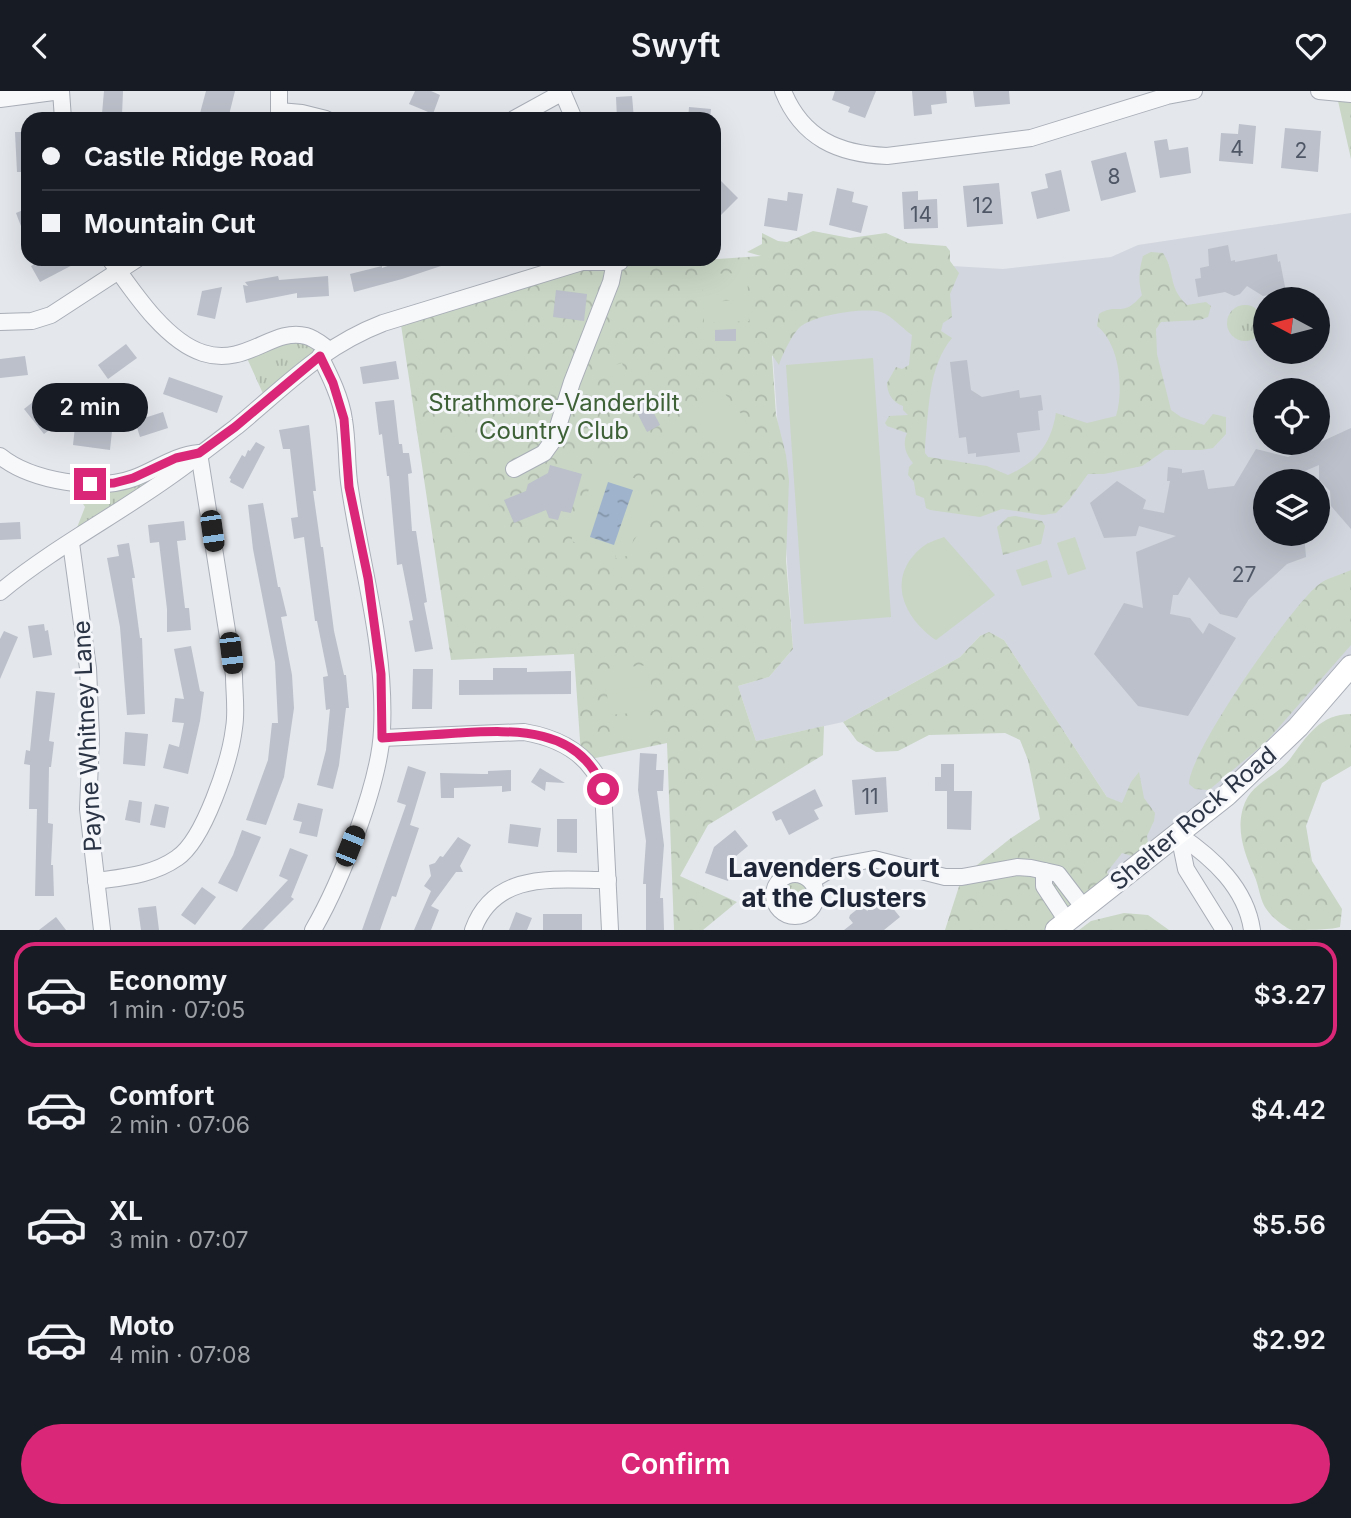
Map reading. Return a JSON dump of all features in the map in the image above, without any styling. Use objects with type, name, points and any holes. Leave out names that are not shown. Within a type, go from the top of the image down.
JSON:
[{"type":"main road","name":"Shelter Rock Road","points":[[1069,920],[1227,795],[1298,727],[1351,666]]},
{"type":"street","points":[[0,99],[61,91],[62,112]]},
{"type":"street","points":[[279,91],[279,112]]},
{"type":"street","points":[[783,91],[797,118],[812,134],[869,155],[887,156],[1031,138],[1167,96],[1194,91]]},
{"type":"street","points":[[1319,91],[1351,94]]},
{"type":"street","points":[[527,112],[563,92],[571,112]]},
{"type":"street","points":[[0,323],[32,321],[51,315],[113,266]]},
{"type":"street","points":[[115,266],[163,327],[179,341],[200,353],[232,357],[284,337],[298,335],[315,340],[324,353],[344,419],[349,487],[368,578],[381,674],[382,738],[374,778],[359,825],[324,911],[313,930]]},
{"type":"street","points":[[0,591],[167,479],[324,353],[358,333],[566,266]]},
{"type":"street","points":[[514,469],[544,453],[554,439],[572,382],[619,266]]},
{"type":"street","points":[[0,456],[39,475],[90,484],[114,483],[133,478],[176,458],[199,453]]},
{"type":"street","points":[[96,881],[152,871],[170,863],[189,849],[196,840],[211,803],[233,738],[236,711],[233,675],[199,453]]},
{"type":"street","name":"Payne Whitney Lane","points":[[71,543],[88,668],[91,738],[88,809],[102,930]]},
{"type":"street","points":[[382,738],[524,732],[547,736],[571,748],[591,765],[603,789],[610,930]]},
{"type":"street","points":[[1179,835],[1186,869],[1224,930]]},
{"type":"street","points":[[1179,835],[1207,854],[1240,893],[1249,913],[1252,930]]},
{"type":"street","points":[[811,881],[836,866],[874,859],[945,877],[962,877],[1017,867],[1044,871],[1044,886],[1069,920]]},
{"type":"street","points":[[472,930],[489,901],[501,892],[522,883],[541,880],[608,880]]},
{"type":"shaded area","points":[[1351,213],[1351,666],[1114,886],[1083,820],[1107,797],[1004,640],[989,632],[980,636],[960,657],[843,722],[756,741],[738,686],[769,677],[793,649],[766,255],[1003,269],[1111,257],[1138,245]]},
{"type":"green space","points":[[1336,92],[1351,94],[1351,159]]},
{"type":"green space","name":"Strathmore-Vanderbilt Country Club","points":[[813,231],[850,238],[886,233],[908,243],[946,246],[950,251],[950,261],[959,273],[950,294],[952,317],[943,323],[941,331],[952,338],[944,349],[934,375],[925,453],[928,457],[987,466],[1008,475],[1027,465],[1041,451],[1054,424],[1056,413],[1087,423],[1116,416],[1120,393],[1118,368],[1111,344],[1097,326],[1099,314],[1111,309],[1125,308],[1135,302],[1142,295],[1140,280],[1143,256],[1151,252],[1163,253],[1177,292],[1187,305],[1206,302],[1211,306],[1208,317],[1200,320],[1161,322],[1156,329],[1157,354],[1171,410],[1181,417],[1204,425],[1213,414],[1226,417],[1226,434],[1213,448],[1165,450],[1142,466],[1104,474],[1088,474],[1056,513],[1043,515],[1002,509],[980,517],[930,510],[926,508],[924,498],[916,495],[914,482],[908,475],[909,467],[913,463],[906,449],[907,433],[885,423],[889,416],[908,415],[903,406],[891,397],[887,383],[896,367],[902,369],[909,365],[912,335],[889,316],[873,311],[852,311],[827,316],[800,327],[779,365],[772,355],[776,415],[789,480],[786,560],[793,649],[769,677],[738,686],[756,741],[824,726],[823,755],[708,825],[680,876],[737,902],[703,930],[674,930],[667,743],[586,760],[581,755],[574,654],[451,660],[400,318],[569,266],[721,266],[721,259],[761,256],[747,252],[762,244],[762,233],[778,241],[787,242]]},
{"type":"green space","points":[[747,273],[748,293],[703,295],[703,274]]},
{"type":"green space","points":[[748,300],[749,321],[704,323],[703,302]]},
{"type":"green space","points":[[1238,307],[1252,307],[1253,338],[1245,341],[1238,339],[1229,330],[1229,316]]},
{"type":"green space","points":[[297,337],[325,350],[265,398],[246,356]]},
{"type":"green space","points":[[873,358],[891,617],[804,624],[786,365]]},
{"type":"green space","points":[[622,363],[632,397],[616,402],[606,368]]},
{"type":"green space","points":[[721,389],[751,426],[726,447],[696,409]]},
{"type":"green space","points":[[188,454],[71,543],[85,507],[68,481],[90,484]]},
{"type":"green space","points":[[597,466],[646,482],[655,502],[646,528],[632,524],[623,551],[630,550],[639,535],[649,532],[658,539],[655,551],[641,557],[622,556],[620,559],[615,558],[616,555],[571,541]]},
{"type":"green space","points":[[1008,517],[1042,521],[1045,526],[1041,544],[1003,555],[997,527]]},
{"type":"green space","points":[[944,537],[995,595],[936,640],[915,621],[903,597],[902,585],[910,561],[922,547]]},
{"type":"green space","points":[[1075,537],[1086,569],[1068,575],[1057,543]]},
{"type":"green space","points":[[1047,560],[1052,577],[1022,586],[1016,570]]},
{"type":"green space","points":[[1351,570],[1351,645],[1265,743],[1209,790],[1195,789],[1189,784],[1205,742],[1264,650],[1320,583]]},
{"type":"green space","points":[[989,632],[1004,640],[1107,797],[1122,803],[1131,782],[1139,772],[1144,798],[1155,813],[1147,836],[1149,849],[1132,856],[1122,853],[1107,872],[1114,886],[1056,930],[945,930],[962,877],[1040,819],[1028,760],[1020,740],[1005,733],[929,735],[898,751],[876,752],[857,741],[843,722],[960,657],[980,636]]},
{"type":"green space","points":[[649,665],[651,686],[607,690],[604,669]]},
{"type":"green space","points":[[652,690],[654,711],[609,715],[607,694]]},
{"type":"green space","points":[[1351,714],[1351,766],[1322,783],[1306,826],[1312,861],[1342,909],[1340,927],[1292,930],[1275,918],[1263,903],[1243,843],[1240,825],[1243,808],[1251,792],[1284,766],[1315,728],[1331,718]]},
{"type":"green space","points":[[654,715],[656,736],[611,741],[609,720]]},
{"type":"green space","points":[[795,874],[810,880],[816,895],[810,910],[795,916],[780,910],[774,895],[780,880]]},
{"type":"green space","points":[[1124,913],[1148,915],[1169,930],[1079,930],[1091,921]]},
{"type":"water","points":[[608,482],[633,490],[614,545],[590,537]]},
{"type":"building","points":[[104,91],[123,91],[122,112],[102,112]]},
{"type":"building","points":[[206,91],[235,91],[230,112],[200,112]]},
{"type":"building","points":[[415,91],[431,91],[440,95],[434,112],[409,104]]},
{"type":"building","points":[[835,91],[876,91],[865,118],[848,112],[850,107],[832,100]]},
{"type":"building","points":[[912,91],[946,91],[947,103],[931,105],[932,114],[914,116]]},
{"type":"building","points":[[973,91],[1009,91],[1010,104],[975,107]]},
{"type":"building","points":[[632,96],[633,112],[617,112],[616,97]]},
{"type":"building","points":[[689,107],[711,109],[711,112],[689,112]]},
{"type":"building","points":[[1239,124],[1256,126],[1253,164],[1219,161],[1221,133],[1238,134]]},
{"type":"building","points":[[1285,128],[1321,131],[1318,172],[1281,168]]},
{"type":"building","points":[[15,132],[21,132],[21,172],[17,172]]},
{"type":"building","points":[[1167,139],[1169,150],[1188,147],[1191,173],[1160,178],[1154,141]]},
{"type":"building","points":[[1126,152],[1136,192],[1101,201],[1091,161]]},
{"type":"building","points":[[1061,170],[1070,211],[1037,219],[1031,192],[1048,188],[1045,174]]},
{"type":"building","points":[[721,181],[738,198],[721,215]]},
{"type":"building","points":[[999,183],[1003,224],[967,227],[963,186]]},
{"type":"building","points":[[837,188],[854,192],[852,202],[868,206],[861,233],[829,225]]},
{"type":"building","points":[[918,191],[918,200],[937,199],[938,228],[904,229],[902,192]]},
{"type":"building","points":[[788,192],[803,194],[797,231],[764,226],[768,198],[787,201]]},
{"type":"building","points":[[21,211],[21,226],[16,213]]},
{"type":"building","points":[[1228,245],[1231,261],[1235,262],[1277,254],[1285,287],[1253,287],[1253,290],[1247,286],[1234,296],[1225,292],[1198,297],[1195,279],[1201,278],[1200,268],[1209,266],[1208,249]]},
{"type":"building","points":[[31,266],[71,266],[40,282]]},
{"type":"building","points":[[441,266],[354,292],[350,274],[382,268]]},
{"type":"building","points":[[278,276],[279,280],[328,276],[329,296],[297,298],[297,293],[246,303],[243,285],[248,286],[245,282]]},
{"type":"building","points":[[222,287],[215,319],[197,315],[202,291]]},
{"type":"building","points":[[556,290],[587,294],[584,321],[553,317]]},
{"type":"building","points":[[736,329],[736,341],[715,341],[715,330]]},
{"type":"building","points":[[126,344],[137,358],[108,379],[98,365]]},
{"type":"building","points":[[25,356],[28,375],[0,378],[0,359]]},
{"type":"building","points":[[967,360],[971,390],[982,397],[1019,390],[1020,398],[1041,395],[1043,410],[1038,411],[1040,430],[1017,433],[1020,452],[976,457],[976,453],[968,454],[966,437],[959,438],[950,362]]},
{"type":"building","points":[[396,361],[399,379],[363,384],[360,367]]},
{"type":"building","points":[[169,377],[223,396],[217,413],[163,394]]},
{"type":"building","points":[[644,394],[660,425],[647,432],[631,401]]},
{"type":"building","points":[[38,398],[58,423],[44,434],[24,409]]},
{"type":"building","points":[[394,400],[399,444],[402,444],[403,453],[409,453],[412,473],[408,474],[412,531],[416,531],[427,602],[424,603],[433,649],[415,652],[409,621],[413,620],[402,564],[397,565],[389,476],[382,434],[379,435],[375,402]]},
{"type":"building","points":[[163,412],[168,428],[140,437],[135,421]]},
{"type":"building","points":[[309,425],[316,491],[313,491],[334,631],[346,675],[349,708],[346,708],[339,765],[333,789],[317,785],[326,750],[330,709],[326,710],[323,677],[328,676],[315,621],[304,537],[294,539],[291,518],[298,517],[290,449],[283,449],[279,430]]},
{"type":"building","points":[[75,427],[112,431],[110,450],[73,445]]},
{"type":"building","points":[[1351,428],[1351,529],[1331,506],[1330,469],[1319,469],[1319,465],[1310,469],[1253,469],[1253,546],[1305,546],[1306,557],[1287,564],[1249,599],[1237,618],[1220,614],[1189,577],[1178,595],[1173,595],[1170,614],[1190,618],[1203,634],[1209,623],[1236,638],[1188,716],[1138,706],[1094,654],[1124,603],[1143,608],[1136,552],[1176,536],[1139,526],[1136,536],[1104,538],[1090,503],[1117,481],[1146,500],[1143,509],[1164,513],[1170,481],[1167,481],[1168,467],[1182,469],[1182,473],[1204,470],[1208,489],[1234,486],[1253,454],[1288,457],[1330,455],[1330,438]]},
{"type":"building","points":[[256,442],[265,447],[243,489],[230,482],[229,478],[242,455],[245,457]]},
{"type":"building","points":[[550,465],[582,474],[571,513],[561,511],[558,520],[549,518],[546,510],[514,523],[504,500],[526,491],[528,484],[548,473]]},
{"type":"building","points":[[263,503],[278,587],[287,616],[281,617],[292,675],[294,708],[284,777],[266,825],[246,820],[268,760],[272,723],[278,723],[275,662],[253,549],[248,505]]},
{"type":"building","points":[[184,521],[186,540],[177,541],[185,608],[189,608],[191,630],[167,632],[159,542],[150,543],[148,525]]},
{"type":"building","points":[[20,522],[21,539],[0,540],[0,523]]},
{"type":"building","points":[[129,543],[142,638],[145,714],[127,715],[120,627],[107,558],[119,556],[117,545]]},
{"type":"building","points":[[44,624],[45,631],[48,630],[52,655],[33,658],[28,626]]},
{"type":"building","points":[[4,631],[18,637],[0,679],[0,639]]},
{"type":"building","points":[[191,646],[200,691],[204,692],[188,774],[163,768],[169,744],[179,747],[184,723],[172,722],[175,698],[184,699],[174,649]]},
{"type":"building","points":[[493,668],[527,668],[527,672],[571,671],[571,694],[459,695],[459,680],[493,680]]},
{"type":"building","points":[[413,669],[433,669],[432,709],[412,709]]},
{"type":"building","points":[[36,691],[55,693],[49,741],[54,742],[49,767],[48,823],[53,824],[51,865],[54,896],[35,896],[37,809],[29,809],[30,765],[24,764],[26,750],[30,751]]},
{"type":"building","points":[[125,732],[148,734],[145,766],[123,764]]},
{"type":"building","points":[[640,753],[657,754],[656,770],[664,770],[663,791],[657,791],[664,845],[660,898],[663,898],[664,930],[646,930],[646,884],[643,884],[646,841],[638,790]]},
{"type":"building","points":[[941,764],[954,764],[954,791],[972,791],[971,830],[947,829],[947,791],[935,791],[935,777],[941,777]]},
{"type":"building","points":[[408,766],[426,772],[410,825],[419,828],[396,897],[392,896],[380,930],[362,930],[406,805],[397,802]]},
{"type":"building","points":[[540,768],[565,783],[546,782],[545,791],[531,782]]},
{"type":"building","points":[[511,770],[511,791],[502,792],[502,786],[454,788],[454,798],[441,798],[440,773],[488,774],[488,771]]},
{"type":"building","points":[[886,777],[888,812],[855,815],[852,780]]},
{"type":"building","points":[[815,789],[823,806],[814,810],[819,819],[789,835],[781,819],[776,821],[772,812]]},
{"type":"building","points":[[129,800],[142,802],[140,823],[125,820]]},
{"type":"building","points":[[298,803],[323,809],[317,837],[299,833],[302,822],[293,820]]},
{"type":"building","points":[[155,804],[169,807],[165,828],[150,825]]},
{"type":"building","points":[[557,819],[577,819],[577,853],[557,852]]},
{"type":"building","points":[[510,824],[541,828],[538,847],[508,843]]},
{"type":"building","points":[[242,830],[261,837],[237,892],[218,883],[233,855]]},
{"type":"building","points":[[735,830],[748,846],[736,856],[728,881],[705,873],[714,847]]},
{"type":"building","points":[[458,837],[471,845],[460,866],[463,872],[456,872],[431,906],[439,910],[431,930],[414,930],[431,891],[424,886],[431,876],[429,865],[435,863],[440,856],[443,857]]},
{"type":"building","points":[[290,848],[308,855],[291,897],[294,899],[263,930],[241,930],[288,880],[279,876]]},
{"type":"building","points":[[202,887],[216,897],[195,925],[181,915]]},
{"type":"building","points":[[875,904],[886,910],[891,906],[900,917],[884,930],[844,930],[853,923],[850,915],[860,907],[864,906],[867,911]]},
{"type":"building","points":[[156,906],[159,930],[141,930],[138,908]]},
{"type":"building","points":[[516,912],[532,918],[527,930],[509,930]]},
{"type":"building","points":[[543,914],[582,914],[582,930],[543,930]]},
{"type":"building","points":[[56,917],[66,930],[39,930]]},
{"type":"district","name":"Lavenders Court at the Clusters","points":[[834,882]]},
{"type":"route","points":[[90,484],[114,483],[133,478],[176,458],[199,453],[235,427],[320,356],[333,383],[344,419],[349,487],[368,578],[381,674],[382,738],[485,732],[524,732],[547,736],[571,748],[591,765],[603,789]]}]
